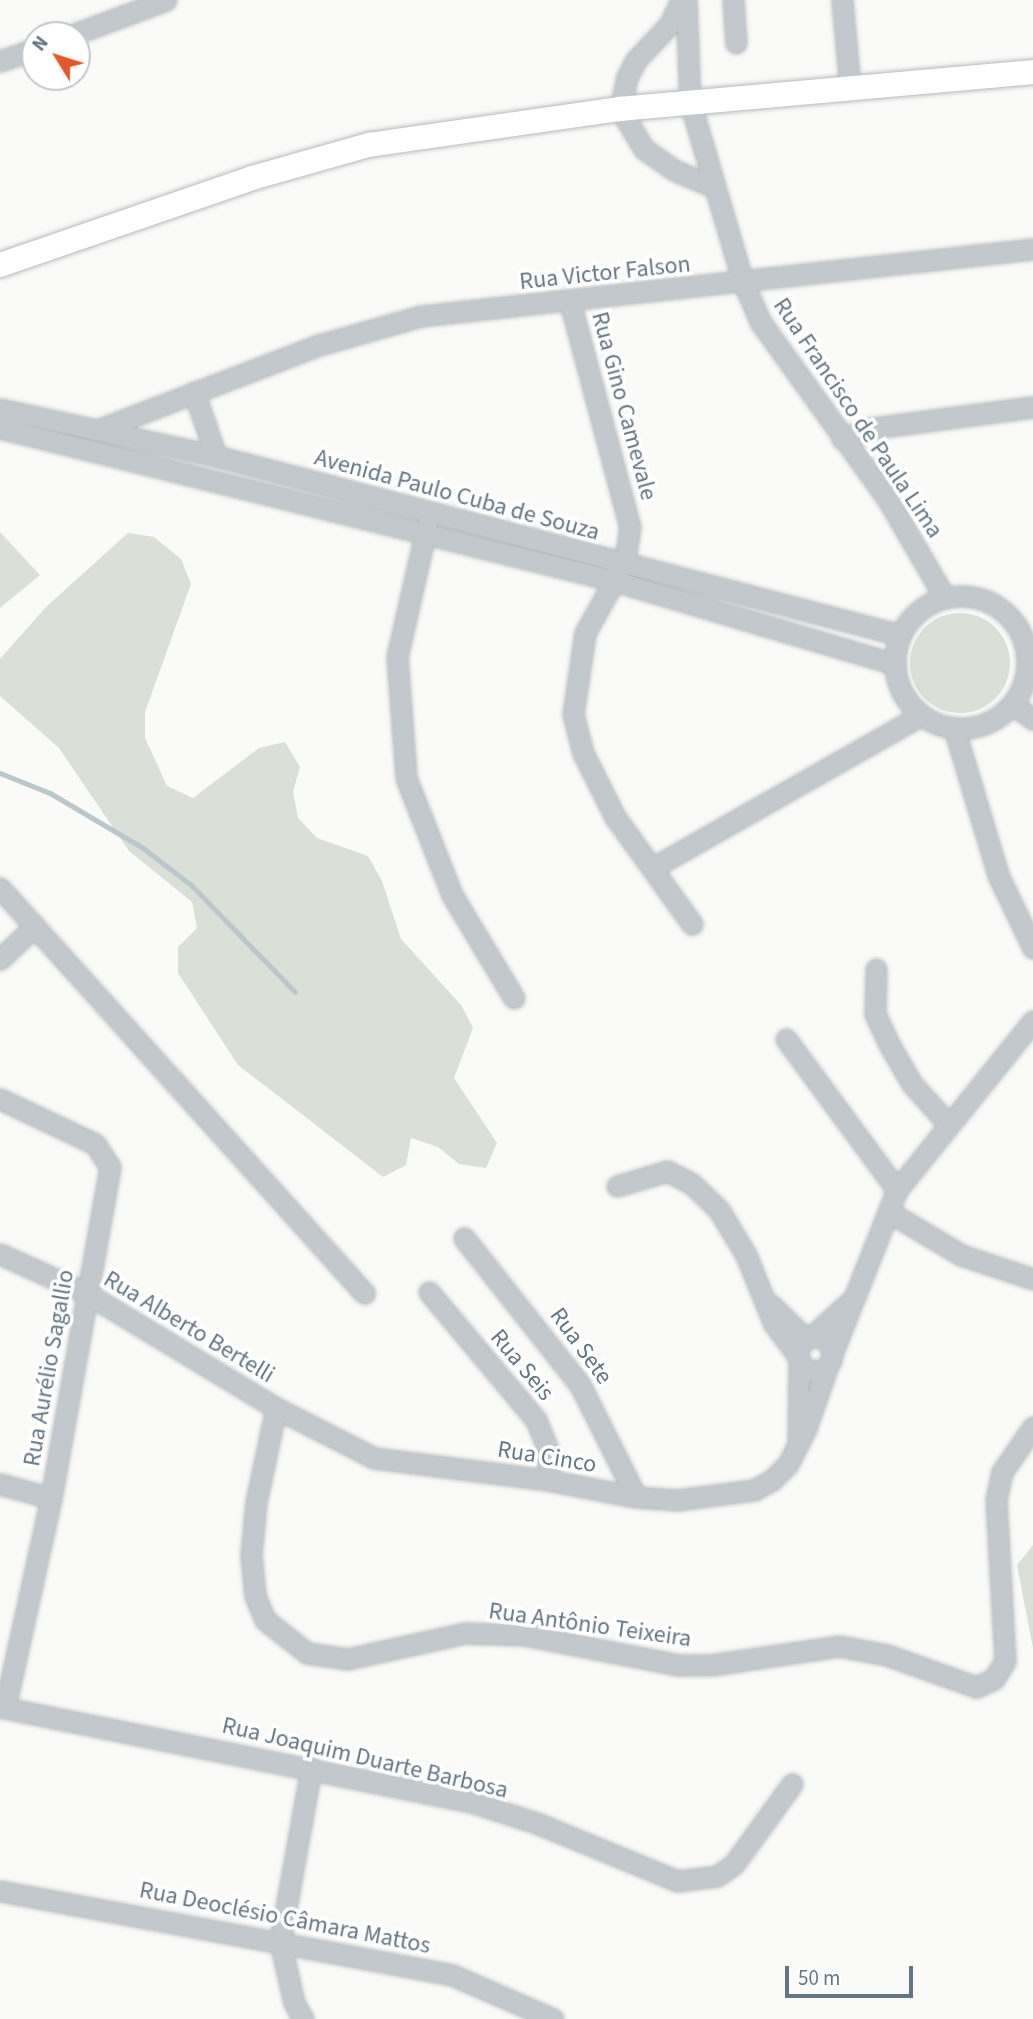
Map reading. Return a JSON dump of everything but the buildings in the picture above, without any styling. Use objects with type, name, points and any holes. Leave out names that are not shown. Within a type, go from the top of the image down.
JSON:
[{"type":"main road","points":[[0,265],[252,178],[369,145],[620,109],[1033,72]]},
{"type":"street","points":[[91,28],[166,0]]},
{"type":"street","points":[[684,0],[670,24],[659,34],[627,77],[620,109],[644,149],[674,170],[712,186]]},
{"type":"street","name":"Rua Francisco de Paula Lima","points":[[684,0],[691,55],[690,102],[712,186],[743,282],[761,323],[888,500],[944,598]]},
{"type":"street","points":[[733,0],[736,43]]},
{"type":"street","points":[[842,0],[850,88]]},
{"type":"street","points":[[659,34],[691,55]]},
{"type":"street","points":[[0,61],[21,53]]},
{"type":"street","name":"Rua Victor Falson","points":[[100,429],[319,345],[409,319],[1033,249]]},
{"type":"street","name":"Rua Gino Camevale","points":[[570,302],[623,489],[630,527],[624,564]]},
{"type":"street","points":[[194,392],[216,456]]},
{"type":"street","points":[[842,439],[873,428],[1033,407]]},
{"type":"street","name":"Avenida Paulo Cuba de Souza","points":[[0,409],[216,456],[429,515],[900,635]]},
{"type":"street","name":"Avenida Paulo Cuba de Souza","points":[[0,428],[256,488],[424,536],[611,580],[895,664]]},
{"type":"street","points":[[429,515],[397,657],[406,778],[452,895],[514,998]]},
{"type":"street","points":[[624,564],[611,580],[585,633],[573,714],[583,753],[610,806],[692,924]]},
{"type":"street","points":[[965,596],[1004,611],[1026,647],[1030,669],[1022,696],[996,718],[976,727],[954,728],[920,715],[902,692],[895,664],[900,635],[915,615],[944,598],[965,596]]},
{"type":"street","points":[[1022,696],[1033,719]]},
{"type":"street","points":[[652,868],[920,715]]},
{"type":"street","points":[[954,728],[998,874],[1033,948]]},
{"type":"street","points":[[0,888],[364,1293]]},
{"type":"street","points":[[0,959],[34,926]]},
{"type":"street","points":[[876,969],[876,1014],[890,1046],[912,1084],[949,1125]]},
{"type":"street","name":"Rua Cinco","points":[[276,1408],[359,1452],[393,1464],[547,1480],[636,1497],[677,1500],[754,1490],[788,1464],[897,1190],[1033,1021]]},
{"type":"street","points":[[786,1039],[897,1190]]},
{"type":"street","name":"Rua Aurélio Sagallio","points":[[0,1099],[77,1135],[105,1154],[110,1167],[51,1498],[2,1707]]},
{"type":"street","points":[[617,1186],[667,1171],[692,1184],[719,1210],[732,1229],[761,1293],[803,1348],[812,1371],[830,1359],[828,1343],[803,1348]]},
{"type":"street","points":[[888,1212],[961,1255],[1033,1279]]},
{"type":"street","name":"Rua Sete","points":[[464,1238],[580,1385],[636,1497]]},
{"type":"street","name":"Rua Alberto Bertelli","points":[[0,1254],[86,1293],[276,1408]]},
{"type":"street","name":"Rua Seis","points":[[429,1292],[536,1420],[549,1452],[547,1480]]},
{"type":"street","points":[[798,1441],[803,1348],[853,1299]]},
{"type":"street","name":"Rua Antônio Teixeira","points":[[276,1408],[256,1502],[251,1555],[256,1597],[265,1620],[307,1653],[347,1658],[465,1633],[524,1635],[679,1665],[711,1665],[839,1646],[887,1655],[963,1685],[986,1684],[1005,1661],[996,1500],[1002,1472],[1033,1427]]},
{"type":"street","points":[[0,1484],[51,1498]]},
{"type":"street","name":"Rua Joaquim Duarte Barbosa","points":[[2,1707],[468,1801],[539,1824],[677,1881],[717,1876],[734,1864],[792,1784]]},
{"type":"street","points":[[303,2019],[294,2003],[280,1941],[311,1768]]},
{"type":"street","name":"Rua Deoclésio Câmara Mattos","points":[[0,1891],[452,1975],[553,2019]]},
{"type":"shaded area","points":[[0,532],[40,575],[0,608]]},
{"type":"shaded area","points":[[128,533],[154,537],[181,559],[191,584],[145,712],[145,738],[167,786],[193,798],[259,748],[285,742],[300,767],[293,792],[298,818],[317,838],[368,856],[382,881],[401,939],[461,1005],[473,1028],[454,1078],[497,1143],[486,1168],[459,1164],[438,1147],[411,1138],[406,1165],[383,1177],[238,1065],[178,973],[178,947],[197,928],[192,902],[129,851],[59,748],[0,696],[0,659],[46,607]]},
{"type":"shaded area","points":[[960,613],[979,616],[996,627],[1007,644],[1010,663],[1007,682],[996,699],[979,710],[960,713],[941,710],[924,699],[913,682],[910,663],[913,644],[924,627],[941,616]]},
{"type":"shaded area","points":[[1033,1545],[1033,1648],[1017,1565]]},
{"type":"waterway","points":[[0,773],[50,793],[143,848],[191,885],[295,992]]}]
